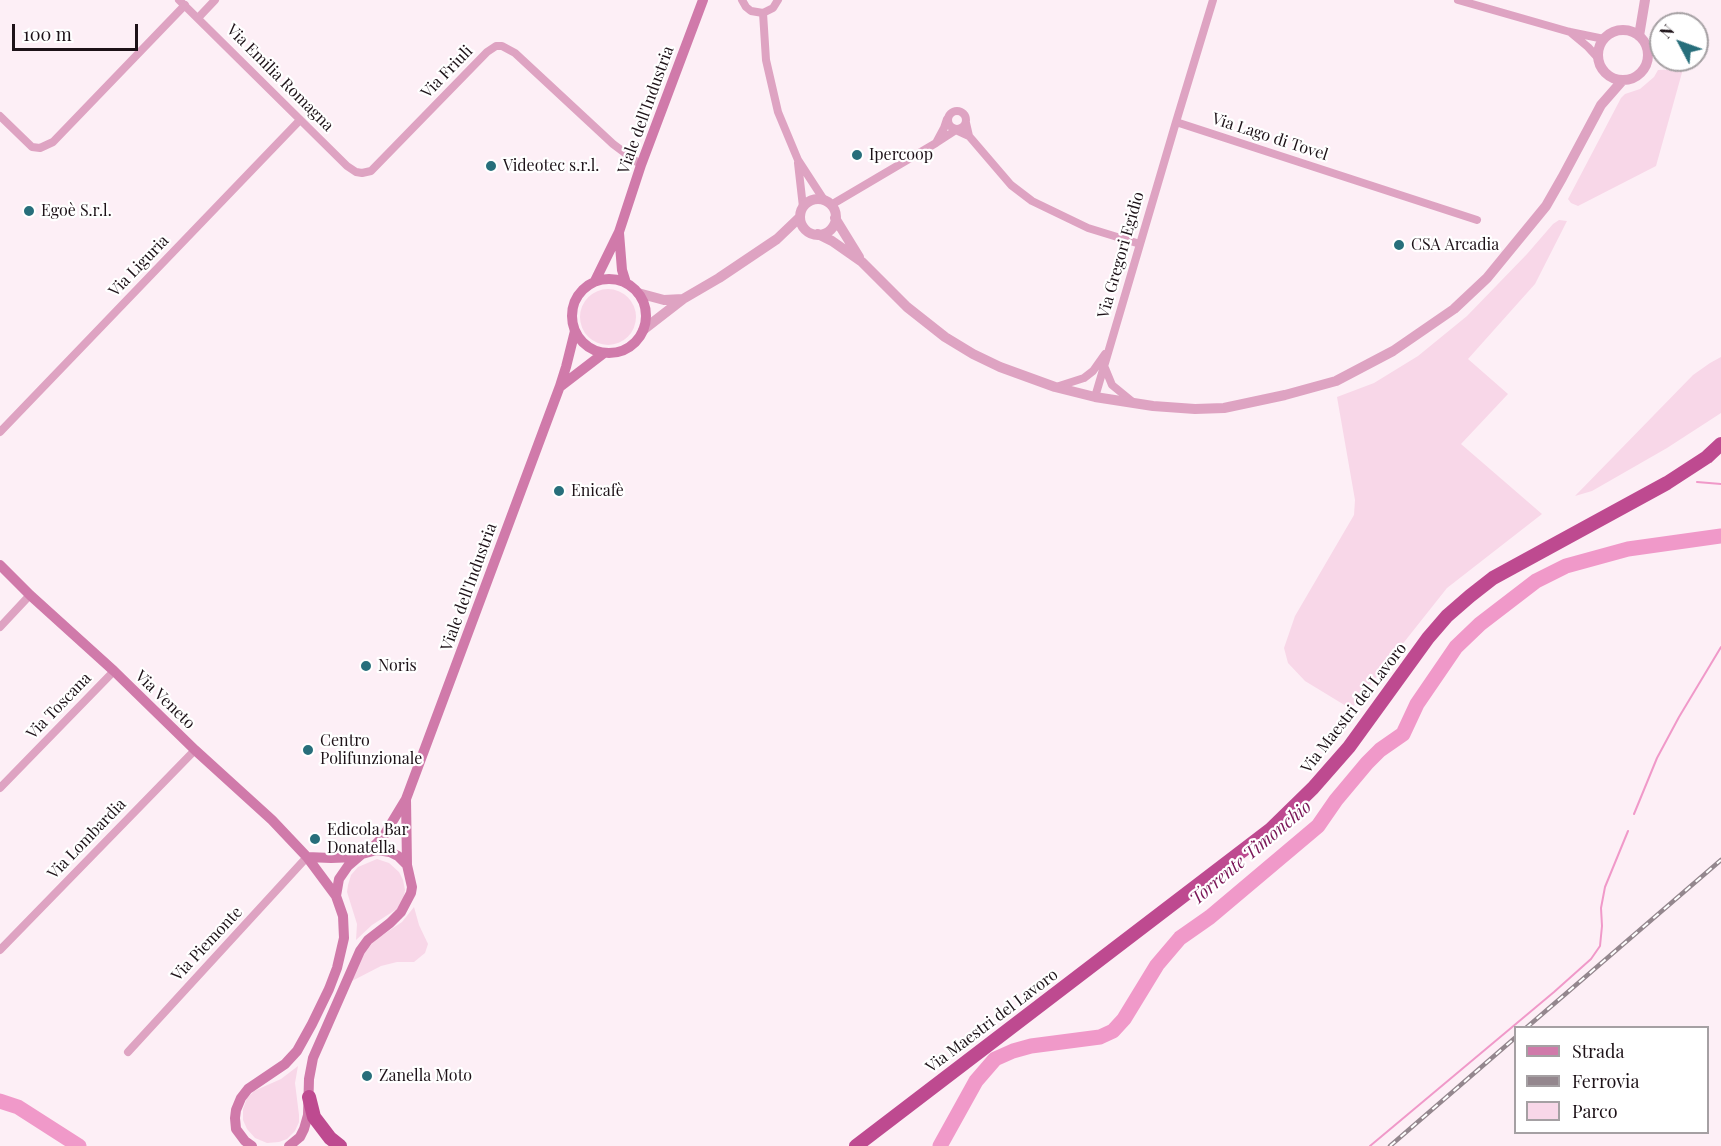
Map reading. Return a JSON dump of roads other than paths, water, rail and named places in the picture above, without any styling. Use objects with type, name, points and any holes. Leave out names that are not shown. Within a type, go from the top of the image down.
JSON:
[{"type":"highway","name":"Via Maestri del Lavoro","points":[[856,1146],[1271,829],[1313,788],[1349,747],[1428,638],[1447,616],[1470,596],[1493,578],[1667,483],[1707,457],[1721,444]]},
{"type":"highway","points":[[866,1146],[894,1123],[922,1095]]},
{"type":"highway","points":[[309,1097],[314,1117],[330,1138],[340,1146]]},
{"type":"main road","name":"Viale dell'Industria","points":[[336,896],[337,884],[341,875],[348,866],[358,857],[369,852],[383,837],[406,799],[567,367],[574,331],[572,312],[574,302],[586,286],[595,281],[619,232],[641,165],[703,0]]},
{"type":"main road","name":"Viale dell'Industria","points":[[619,232],[621,262],[626,283]]},
{"type":"main road","points":[[574,331],[582,342],[592,349],[614,353],[632,345],[643,330],[646,311],[638,293],[626,283],[611,279],[595,281]]},
{"type":"main road","points":[[560,386],[604,353]]},
{"type":"main road","name":"Via Veneto","points":[[0,565],[30,596],[114,671],[195,750],[272,820],[308,857],[336,896]]},
{"type":"main road","name":"Viale dell'Industria","points":[[289,1146],[302,1133],[308,1115],[310,1073],[315,1053],[363,947],[371,937],[398,916],[408,899],[412,887],[407,866],[406,799]]},
{"type":"main road","points":[[369,852],[381,850],[390,852],[398,856],[407,866]]},
{"type":"main road","points":[[308,857],[358,857]]},
{"type":"main road","points":[[235,1146],[236,1110],[243,1095],[251,1086],[288,1061],[297,1052],[332,983],[342,951],[344,933],[343,916],[336,896]]},
{"type":"main road","points":[[236,1129],[252,1146]]},
{"type":"street","points":[[198,18],[215,0]]},
{"type":"street","points":[[742,0],[751,11],[763,13],[774,8],[778,0]]},
{"type":"street","points":[[1176,122],[1213,0]]},
{"type":"street","points":[[1459,0],[1570,32],[1604,39]]},
{"type":"street","points":[[1639,36],[1645,0]]},
{"type":"street","points":[[0,116],[32,147],[40,148],[53,142],[182,3]]},
{"type":"street","name":"Via Emilia Romagna","points":[[182,3],[346,166],[362,173]]},
{"type":"street","points":[[763,13],[766,60],[778,112],[798,160],[828,203],[862,262]]},
{"type":"street","points":[[1621,30],[1639,36],[1647,48],[1647,63],[1643,70],[1637,76],[1622,81],[1605,73],[1600,66],[1598,51],[1609,34],[1635,22],[1642,14]]},
{"type":"street","points":[[1570,32],[1598,58]]},
{"type":"street","name":"Via Friuli","points":[[362,173],[371,171],[487,52],[496,46],[502,46],[515,52],[613,144],[641,165]]},
{"type":"street","points":[[798,160],[801,223],[813,233],[832,241],[862,262],[917,316],[973,354],[1000,367],[1055,387],[1095,397],[1154,406],[1224,408],[1336,381],[1393,351],[1454,309],[1487,278],[1546,206],[1601,105],[1606,87],[1605,73]]},
{"type":"street","points":[[1601,105],[1622,81]]},
{"type":"street","points":[[936,143],[952,112],[958,111],[964,114],[969,136]]},
{"type":"street","points":[[947,119],[948,125],[969,136],[1011,185],[1032,201],[1088,228],[1140,244]]},
{"type":"street","name":"Via Liguria","points":[[0,432],[300,120]]},
{"type":"street","name":"Via Lago di Tovel","points":[[1176,122],[1477,220]]},
{"type":"street","name":"Via Gregori Egidio","points":[[1095,397],[1176,122]]},
{"type":"street","points":[[828,203],[936,143],[956,129],[962,128],[966,123]]},
{"type":"street","points":[[643,330],[683,299],[777,239],[810,201],[819,199],[828,203]]},
{"type":"street","points":[[777,239],[828,231],[835,218]]},
{"type":"street","points":[[638,293],[664,300],[683,299]]},
{"type":"street","points":[[1055,387],[1084,378],[1093,371],[1110,346]]},
{"type":"street","points":[[1105,368],[1112,385],[1134,403]]},
{"type":"street","points":[[0,627],[30,596]]},
{"type":"street","name":"Via Toscana","points":[[0,788],[114,671]]},
{"type":"street","name":"Via Lombardia","points":[[0,950],[195,750]]},
{"type":"street","name":"Via Piemonte","points":[[128,1053],[308,857]]},
{"type":"waterway","points":[[1697,482],[1721,484]]},
{"type":"waterway","name":"Torrente Timonchio","points":[[940,1146],[976,1081],[995,1059],[1031,1046],[1100,1037],[1113,1031],[1124,1019],[1157,965],[1180,938],[1210,917],[1318,826],[1367,763],[1380,750],[1403,734],[1417,704],[1456,647],[1480,624],[1536,581],[1566,566],[1628,549],[1721,536]]},
{"type":"waterway","points":[[1634,814],[1657,758],[1721,647]]},
{"type":"waterway","points":[[1370,1146],[1591,959],[1600,946],[1601,908],[1605,887],[1628,831]]},
{"type":"waterway","name":"Torrente Timonchio","points":[[0,1101],[18,1107],[79,1146]]},
{"type":"railway","points":[[1528,1026],[1721,860]]},
{"type":"railway","points":[[1390,1146],[1514,1039]]},
{"type":"place","name":"Ipercoop","points":[[857,155]]},
{"type":"place","name":"Videotec s.r.l.","points":[[491,166]]},
{"type":"place","name":"Egoè S.r.l.","points":[[29,211]]},
{"type":"place","name":"CSA Arcadia","points":[[1399,245]]},
{"type":"place","name":"Enicafè","points":[[559,491]]},
{"type":"place","name":"Noris","points":[[366,666]]},
{"type":"place","name":"Centro Polifunzionale","points":[[308,750]]},
{"type":"place","name":"Edicola Bar Donatella","points":[[315,839]]},
{"type":"place","name":"Zanella Moto","points":[[367,1076]]}]
